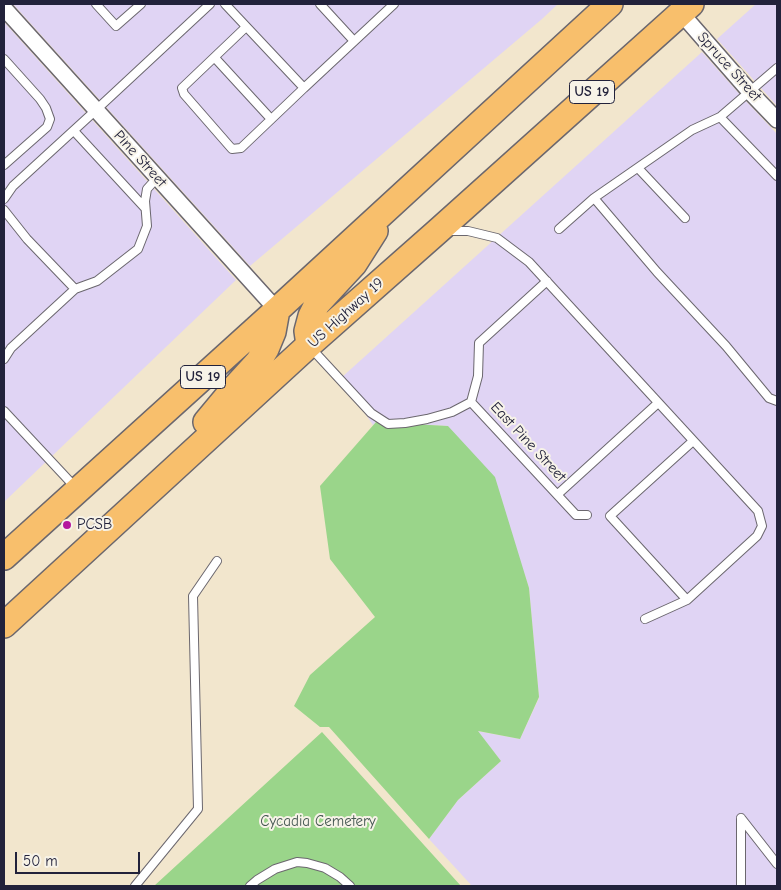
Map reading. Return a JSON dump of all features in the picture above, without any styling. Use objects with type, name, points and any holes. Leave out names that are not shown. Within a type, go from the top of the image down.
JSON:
[{"type":"highway","name":"US 19","points":[[4,558],[610,4]]},
{"type":"highway","name":"US Highway 19","points":[[4,625],[309,345],[686,8]]},
{"type":"highway","points":[[309,345],[307,331],[317,304],[354,264],[392,203]]},
{"type":"highway","points":[[145,495],[258,362],[273,332],[277,310]]},
{"type":"street","name":"Pine Street","points":[[4,8],[277,310]]},
{"type":"street","name":"Spruce Street","points":[[686,8],[750,92],[777,120]]},
{"type":"lane","points":[[96,4],[116,26],[141,4]]},
{"type":"lane","points":[[4,200],[13,186],[210,4]]},
{"type":"lane","points":[[224,4],[304,88]]},
{"type":"lane","points":[[320,4],[354,41]]},
{"type":"lane","points":[[381,4],[387,11]]},
{"type":"lane","points":[[246,27],[182,88],[184,94],[232,149],[241,148],[394,4]]},
{"type":"lane","points":[[215,58],[270,120]]},
{"type":"lane","points":[[4,59],[40,99],[50,119],[46,127],[4,165]]},
{"type":"lane","points":[[559,229],[594,198],[692,130],[720,117],[777,68]]},
{"type":"lane","points":[[720,117],[777,176]]},
{"type":"lane","points":[[74,130],[146,208]]},
{"type":"lane","points":[[638,168],[685,218]]},
{"type":"lane","points":[[4,359],[11,348],[75,289],[97,281],[138,249],[147,226],[145,201],[147,188],[157,178]]},
{"type":"lane","points":[[594,198],[657,272],[726,346],[769,398],[777,401]]},
{"type":"lane","points":[[4,210],[27,239],[75,289]]},
{"type":"lane","points":[[438,231],[468,231],[497,238],[529,262],[758,511],[762,526],[758,536],[687,600],[645,619]]},
{"type":"lane","points":[[471,402],[478,376],[479,344],[547,282]]},
{"type":"lane","name":"East Pine Street","points":[[309,345],[371,413],[388,424],[426,419],[452,412],[471,402],[576,514],[587,515]]},
{"type":"lane","points":[[558,494],[658,403]]},
{"type":"lane","points":[[4,412],[78,490]]},
{"type":"lane","points":[[687,600],[608,516],[694,441]]},
{"type":"lane","points":[[135,886],[198,809],[193,596],[217,561]]},
{"type":"lane","points":[[741,886],[741,818],[777,864]]},
{"type":"lane","points":[[250,886],[275,869],[298,862],[307,862],[325,868],[350,886]]},
{"type":"shaded area","points":[[13,4],[558,4],[250,266]]},
{"type":"shaded area","points":[[756,4],[777,4],[777,106],[717,39]]},
{"type":"shaded area","points":[[4,22],[236,280],[4,502]]},
{"type":"shaded area","points":[[702,52],[777,134],[777,886],[472,886],[429,839],[458,800],[501,761],[477,731],[520,739],[539,698],[529,588],[525,575],[448,426],[376,422],[373,425],[341,378]]},
{"type":"green space","points":[[376,422],[448,426],[495,477],[529,588],[539,697],[520,739],[478,731],[501,761],[458,800],[429,839],[329,727],[320,727],[294,706],[310,675],[375,617],[330,559],[320,486]]},
{"type":"green space","name":"Cycadia Cemetery","points":[[322,732],[461,886],[154,886]]},
{"type":"place","name":"PCSB","points":[[67,525]]}]
